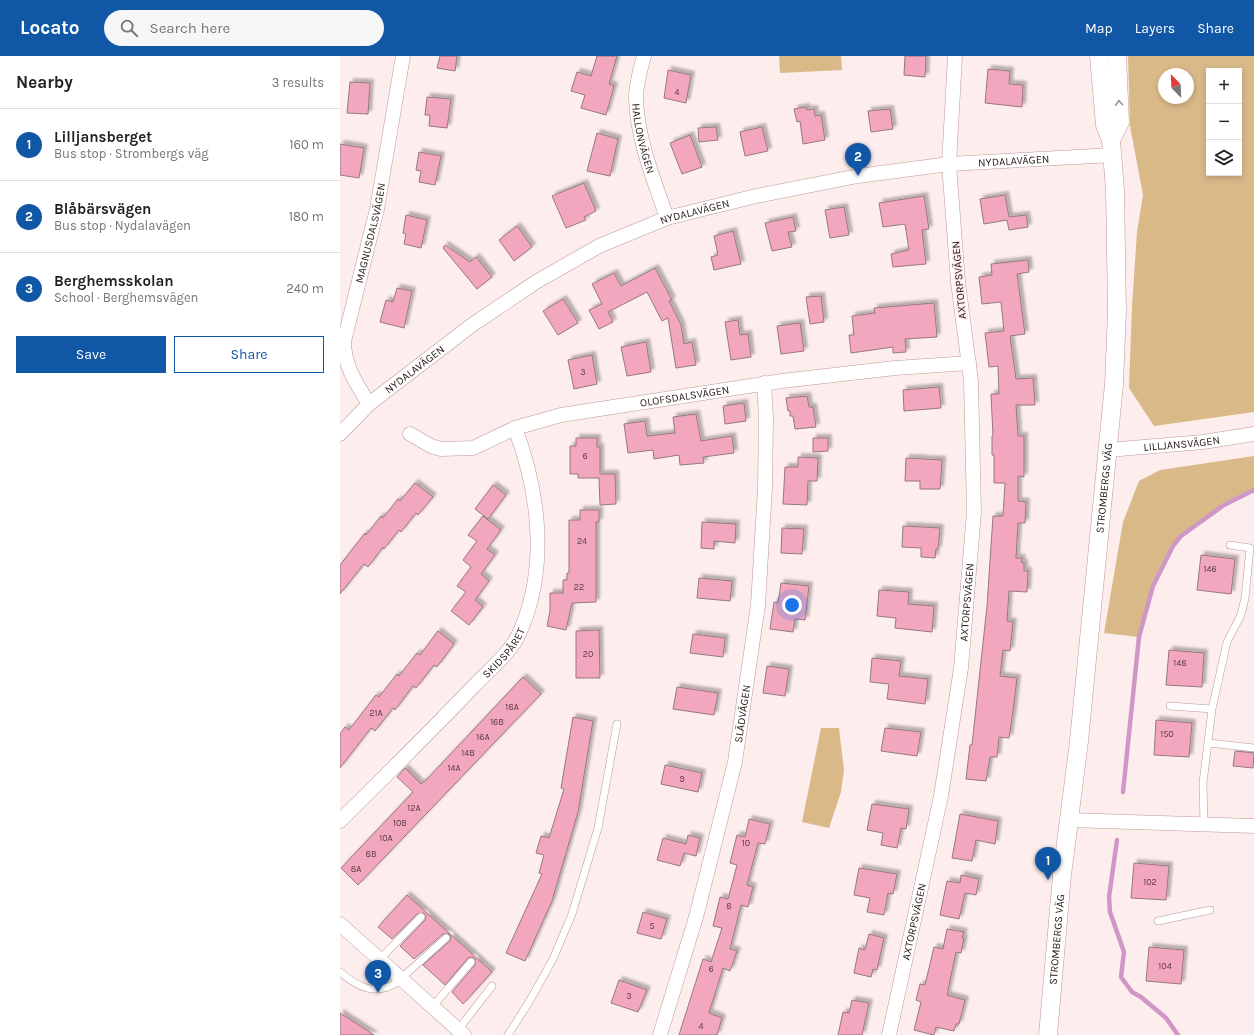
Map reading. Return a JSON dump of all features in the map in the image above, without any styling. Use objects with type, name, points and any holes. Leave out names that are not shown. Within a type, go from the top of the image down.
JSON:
[{"type":"street","name":"MAGNUSDALSVÄGEN","points":[[369,404],[350,373],[344,353],[344,341],[377,209],[403,56]]},
{"type":"street","name":"HALLONVÄGEN","points":[[644,56],[638,78],[636,99],[640,127],[648,162],[667,218]]},
{"type":"street","name":"AXTORPSVÄGEN","points":[[889,1035],[941,796],[961,668],[974,512],[974,424],[969,362],[958,282],[949,164],[955,56]]},
{"type":"street","points":[[1099,56],[1105,125],[1112,148]]},
{"type":"street","points":[[1112,148],[1120,122],[1117,56]]},
{"type":"street","name":"NYDALAVÄGEN","points":[[340,434],[369,404],[472,325],[536,282],[599,246],[667,218],[756,196],[834,180],[949,164],[1112,148]]},
{"type":"street","name":"STROMBERGS VÄG","points":[[1048,1035],[1069,820],[1079,742],[1114,384],[1117,311],[1115,190],[1112,148]]},
{"type":"street","name":"OLOFSDALSVÄGEN","points":[[410,434],[440,449],[473,448],[516,428],[561,415],[764,384],[888,369],[969,362]]},
{"type":"street","name":"SLÄDVÄGEN","points":[[660,1035],[696,917],[735,762],[758,604],[765,488],[766,417],[764,384]]},
{"type":"street","name":"SKIDSPÅRET","points":[[340,822],[455,706],[516,640],[522,625],[534,582],[538,544],[532,485],[523,448],[516,428]]},
{"type":"street","name":"LILLJANSVÄGEN","points":[[1108,450],[1203,442],[1254,434]]},
{"type":"street","points":[[1069,820],[1254,826]]},
{"type":"street","points":[[340,924],[461,1033]]},
{"type":"lane","points":[[1204,825],[1203,783],[1212,709],[1227,642],[1240,615],[1245,598],[1250,548],[1230,545]]},
{"type":"lane","points":[[1170,706],[1212,709]]},
{"type":"lane","points":[[508,1035],[529,1002],[553,959],[572,914],[598,828],[617,724]]},
{"type":"lane","points":[[1209,743],[1254,748]]},
{"type":"lane","points":[[1158,921],[1210,910]]},
{"type":"lane","points":[[379,960],[420,918]]},
{"type":"lane","points":[[340,972],[350,980],[374,990],[387,988],[400,979],[446,938]]},
{"type":"lane","points":[[432,1007],[471,962]]},
{"type":"lane","points":[[461,1033],[492,986]]},
{"type":"shaded area","points":[[779,56],[841,56],[842,70],[780,73]]},
{"type":"shaded area","points":[[1128,56],[1254,56],[1254,412],[1154,426],[1129,388],[1132,306],[1137,232],[1143,195],[1130,126]]},
{"type":"shaded area","points":[[1254,456],[1254,490],[1224,505],[1192,527],[1173,546],[1153,586],[1139,637],[1104,633],[1123,522],[1139,481],[1160,470]]},
{"type":"shaded area","points":[[821,728],[839,728],[844,770],[841,792],[829,828],[802,822]]},
{"type":"building","points":[[440,56],[457,56],[455,71],[437,68]]},
{"type":"building","points":[[597,56],[617,56],[609,84],[614,86],[606,115],[581,108],[585,95],[571,91],[577,72],[591,76]]},
{"type":"building","points":[[905,56],[926,56],[925,77],[904,75]]},
{"type":"building","points":[[988,69],[1010,71],[1009,84],[1023,85],[1022,107],[985,103]]},
{"type":"building","points":[[668,70],[691,75],[686,103],[664,98]]},
{"type":"building","points":[[350,82],[370,83],[368,114],[347,113]]},
{"type":"building","points":[[427,97],[451,99],[447,128],[429,126],[430,115],[425,115]]},
{"type":"building","points":[[806,107],[807,110],[814,109],[815,116],[821,115],[825,140],[803,144],[800,121],[797,122],[794,109]]},
{"type":"building","points":[[890,109],[893,129],[871,132],[868,111]]},
{"type":"building","points":[[716,127],[718,140],[699,142],[698,128]]},
{"type":"building","points":[[762,127],[768,151],[745,156],[740,132]]},
{"type":"building","points":[[597,133],[618,139],[610,176],[587,171]]},
{"type":"building","points":[[690,135],[702,167],[682,174],[670,143]]},
{"type":"building","points":[[340,144],[364,148],[359,178],[340,175]]},
{"type":"building","points":[[419,152],[441,156],[435,185],[419,182],[421,171],[416,170]]},
{"type":"building","points":[[584,183],[596,211],[584,217],[586,220],[566,228],[552,196]]},
{"type":"building","points":[[1005,195],[1009,217],[1026,215],[1028,227],[1009,230],[1007,220],[984,224],[980,199]]},
{"type":"building","points":[[924,196],[929,229],[922,230],[926,264],[893,267],[891,254],[909,250],[905,224],[883,227],[879,203]]},
{"type":"building","points":[[844,207],[849,235],[830,238],[825,210]]},
{"type":"building","points":[[406,215],[427,220],[421,248],[404,244],[406,234],[403,233]]},
{"type":"building","points":[[793,217],[796,231],[788,232],[792,247],[772,251],[765,223]]},
{"type":"building","points":[[517,226],[532,247],[514,261],[499,240]]},
{"type":"building","points":[[733,231],[741,264],[714,270],[711,257],[718,255],[714,236]]},
{"type":"building","points":[[445,245],[470,262],[476,257],[492,277],[477,289],[443,248]]},
{"type":"building","points":[[1028,260],[1029,272],[1017,274],[1025,334],[1010,336],[1016,379],[1033,378],[1035,405],[1016,405],[1018,436],[1024,436],[1024,477],[1018,476],[1018,501],[1026,502],[1025,523],[1018,523],[1016,558],[1022,558],[1021,562],[1024,563],[1024,571],[1028,571],[1027,592],[1009,591],[1007,621],[1013,622],[1010,651],[1003,650],[1000,676],[1017,678],[1009,738],[999,737],[997,757],[990,757],[986,781],[966,779],[970,745],[972,745],[987,606],[993,516],[1003,516],[1005,483],[994,483],[991,394],[999,394],[998,366],[989,367],[985,333],[1004,331],[1001,302],[982,304],[979,277],[992,275],[991,264]]},
{"type":"building","points":[[655,268],[672,300],[669,301],[681,325],[684,344],[692,342],[696,365],[676,368],[668,318],[662,321],[647,292],[608,312],[613,322],[599,329],[589,310],[602,304],[592,284],[614,273],[621,286]]},
{"type":"building","points":[[397,288],[412,291],[404,328],[380,322],[386,300],[393,302]]},
{"type":"building","points":[[821,296],[824,322],[810,324],[806,297]]},
{"type":"building","points":[[563,299],[578,323],[558,335],[543,311]]},
{"type":"building","points":[[934,303],[937,337],[905,339],[906,352],[893,353],[893,347],[851,353],[849,335],[854,335],[852,316],[875,313],[874,308]]},
{"type":"building","points":[[738,320],[740,335],[748,334],[751,357],[731,360],[725,322]]},
{"type":"building","points":[[800,323],[804,351],[781,354],[777,326]]},
{"type":"building","points":[[646,342],[651,372],[627,376],[621,347]]},
{"type":"building","points":[[592,355],[597,384],[574,389],[568,360]]},
{"type":"building","points":[[939,387],[941,408],[904,411],[903,390]]},
{"type":"building","points":[[807,396],[809,407],[813,407],[816,427],[795,429],[793,416],[790,416],[790,411],[788,411],[786,398]]},
{"type":"building","points":[[744,403],[746,421],[725,424],[723,406]]},
{"type":"building","points":[[696,414],[701,441],[732,436],[734,453],[703,457],[704,463],[680,465],[679,455],[654,459],[653,450],[628,453],[624,424],[645,421],[647,436],[675,433],[673,417]]},
{"type":"building","points":[[576,438],[597,438],[597,447],[600,447],[600,474],[615,474],[616,504],[600,505],[599,478],[578,478],[578,474],[570,474],[570,446],[576,446]]},
{"type":"building","points":[[813,438],[828,438],[828,451],[813,452]]},
{"type":"building","points":[[798,457],[818,458],[817,481],[808,481],[807,505],[783,504],[785,467],[798,467]]},
{"type":"building","points":[[906,458],[942,460],[940,489],[920,489],[920,481],[905,481]]},
{"type":"building","points":[[415,483],[433,497],[418,515],[416,513],[401,532],[399,530],[384,549],[383,547],[368,567],[364,564],[340,594],[340,565],[365,533],[366,535],[381,516],[383,518],[398,499],[400,501]]},
{"type":"building","points":[[493,485],[506,495],[488,519],[475,509]]},
{"type":"building","points":[[580,510],[599,510],[599,522],[596,522],[596,602],[572,603],[566,630],[547,626],[550,611],[550,593],[563,593],[563,580],[567,580],[567,573],[569,573],[569,520],[580,520]]},
{"type":"building","points":[[483,516],[501,530],[487,549],[495,555],[481,574],[489,581],[475,600],[483,607],[469,625],[451,611],[466,592],[457,586],[471,567],[463,560],[477,541],[468,535]]},
{"type":"building","points":[[702,522],[736,524],[735,543],[714,541],[714,549],[701,548]]},
{"type":"building","points":[[903,526],[940,528],[938,549],[936,549],[935,558],[921,557],[921,548],[902,547]]},
{"type":"building","points":[[782,528],[804,529],[802,554],[781,553]]},
{"type":"building","points":[[1201,555],[1235,559],[1231,594],[1197,590]]},
{"type":"building","points":[[699,578],[732,581],[730,601],[697,598]]},
{"type":"building","points":[[781,583],[809,586],[805,620],[795,619],[793,632],[770,629],[774,602],[778,603]]},
{"type":"building","points":[[879,590],[909,592],[908,604],[934,606],[932,632],[895,628],[896,618],[877,616]]},
{"type":"building","points":[[599,630],[600,678],[576,678],[576,631]]},
{"type":"building","points":[[438,631],[454,644],[437,667],[434,665],[416,688],[413,686],[395,710],[393,708],[375,731],[371,728],[340,768],[340,734],[345,727],[349,730],[376,695],[379,697],[397,674],[399,676],[417,653],[420,655]]},
{"type":"building","points":[[693,634],[725,638],[723,657],[690,653]]},
{"type":"building","points":[[1169,650],[1204,653],[1202,687],[1166,685]]},
{"type":"building","points":[[872,658],[901,661],[899,676],[928,679],[925,704],[887,699],[889,684],[870,682]]},
{"type":"building","points":[[767,666],[789,669],[785,696],[763,693]]},
{"type":"building","points":[[523,677],[541,694],[358,885],[341,868],[413,792],[397,777],[405,768],[421,784]]},
{"type":"building","points":[[677,687],[718,693],[714,715],[673,709]]},
{"type":"building","points":[[573,717],[593,721],[578,812],[552,901],[525,961],[506,953],[542,874],[539,873],[544,855],[536,853],[541,836],[549,838],[564,789],[561,788]]},
{"type":"building","points":[[1156,720],[1192,723],[1189,757],[1154,755]]},
{"type":"building","points":[[885,728],[921,732],[917,756],[881,751]]},
{"type":"building","points":[[1235,751],[1254,753],[1253,768],[1233,766]]},
{"type":"building","points":[[665,765],[702,773],[698,792],[661,784]]},
{"type":"building","points":[[872,804],[909,809],[906,829],[901,828],[897,848],[881,845],[883,833],[867,830]]},
{"type":"building","points":[[960,814],[998,821],[995,844],[976,840],[972,861],[952,858]]},
{"type":"building","points":[[749,819],[770,824],[765,844],[758,843],[747,885],[753,887],[748,907],[741,905],[730,949],[737,951],[730,971],[723,968],[709,1013],[722,1018],[717,1035],[679,1035],[703,959],[711,962],[722,928],[713,926],[720,897],[728,899],[737,865],[730,863],[737,835],[745,837]]},
{"type":"building","points":[[688,835],[700,838],[696,856],[684,853],[680,866],[657,860],[663,838],[686,844]]},
{"type":"building","points":[[1134,863],[1169,866],[1166,900],[1131,898]]},
{"type":"building","points":[[859,868],[897,874],[893,894],[888,893],[884,915],[867,912],[870,898],[854,895]]},
{"type":"building","points":[[961,875],[979,879],[976,895],[965,893],[959,919],[940,915],[947,881],[960,883]]},
{"type":"building","points":[[407,895],[492,972],[463,1004],[452,992],[475,965],[475,959],[472,957],[468,958],[445,985],[423,965],[450,941],[451,937],[449,934],[443,934],[414,959],[400,946],[425,920],[426,916],[424,913],[417,914],[392,939],[378,927]]},
{"type":"building","points":[[643,912],[667,919],[661,939],[637,933]]},
{"type":"building","points":[[947,929],[964,932],[962,938],[964,938],[961,953],[956,952],[947,995],[965,1000],[959,1024],[956,1024],[954,1031],[936,1027],[934,1035],[914,1030],[921,1002],[916,1000],[920,984],[925,985],[934,947],[943,949]]},
{"type":"building","points":[[869,934],[884,938],[877,970],[873,969],[871,977],[854,973],[859,948],[865,950]]},
{"type":"building","points":[[1149,947],[1184,950],[1181,984],[1146,981]]},
{"type":"building","points":[[619,980],[647,990],[638,1012],[611,1003]]},
{"type":"building","points":[[852,1000],[869,1003],[862,1035],[838,1035],[843,1012],[849,1013]]},
{"type":"building","points":[[340,1013],[374,1035],[340,1035]]},
{"type":"waterway","points":[[1123,792],[1139,637],[1153,586],[1173,546],[1181,536],[1224,505],[1254,490]]},
{"type":"waterway","points":[[1117,840],[1109,897],[1110,912],[1124,952],[1121,977],[1132,992],[1141,997],[1166,1018],[1178,1035]]},
{"type":"place","name":"Blåbärsvägen","points":[[858,176]]},
{"type":"place","name":"Lilljansberget","points":[[1048,880]]},
{"type":"place","name":"Berghemsskolan","points":[[378,993]]}]
